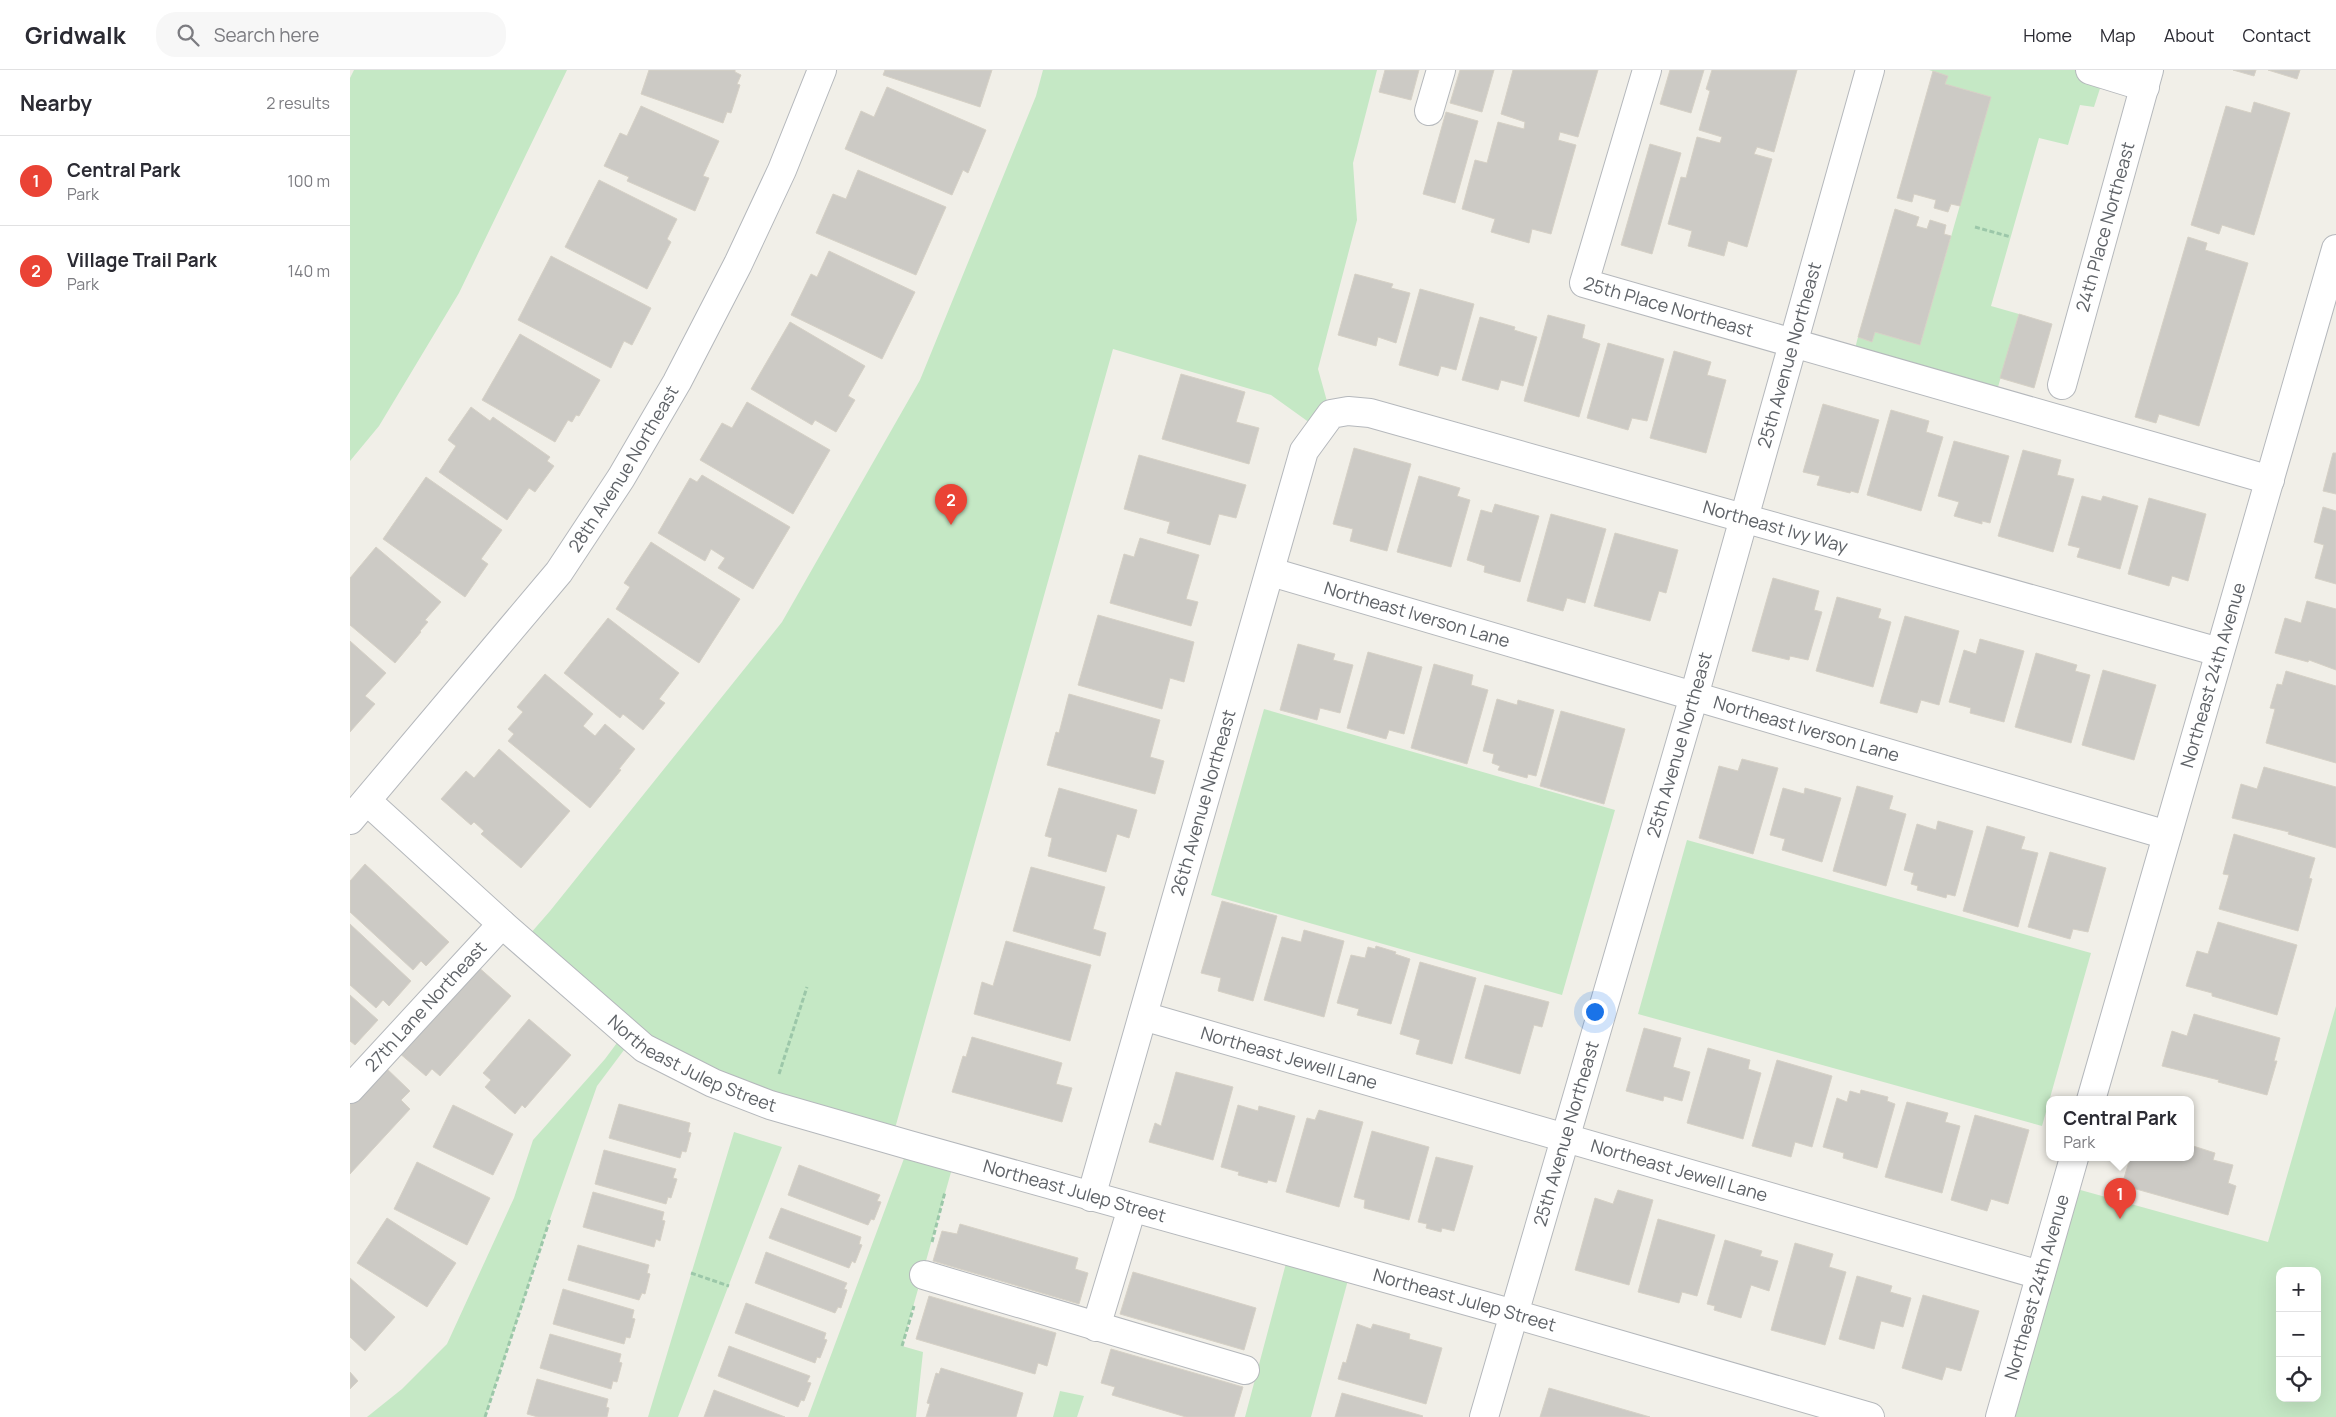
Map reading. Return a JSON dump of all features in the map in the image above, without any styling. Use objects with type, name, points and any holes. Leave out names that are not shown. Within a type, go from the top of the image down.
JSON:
[{"type":"street","name":"28th Avenue Northeast","points":[[359,810],[559,572],[621,478],[677,382],[738,264],[782,170],[822,70]]},
{"type":"street","points":[[1429,111],[1441,70]]},
{"type":"street","name":"25th Place Northeast","points":[[1647,70],[1584,282],[1793,343]]},
{"type":"street","name":"25th Avenue Northeast","points":[[1484,1417],[1694,696],[1870,70]]},
{"type":"street","points":[[2090,70],[2147,78]]},
{"type":"street","name":"24th Place Northeast","points":[[2062,385],[2147,78]]},
{"type":"street","name":"Northeast 24th Avenue","points":[[2092,1096],[2336,249]]},
{"type":"street","points":[[1793,343],[2270,480]]},
{"type":"street","name":"Northeast Ivy Way","points":[[1331,414],[1348,411],[1370,413],[2219,652]]},
{"type":"street","name":"26th Avenue Northeast","points":[[1091,1197],[1304,451],[1331,414]]},
{"type":"street","name":"Northeast Iverson Lane","points":[[1271,572],[2167,835]]},
{"type":"street","name":"Northeast Julep Street","points":[[359,810],[502,924],[644,1048],[687,1071],[770,1105],[1091,1197],[1514,1314],[1870,1417]]},
{"type":"street","name":"27th Lane Northeast","points":[[350,1089],[502,924]]},
{"type":"street","name":"Northeast Jewell Lane","points":[[1144,1016],[2040,1275]]},
{"type":"street","name":"Northeast 24th Avenue","points":[[2000,1417],[2073,1161]]},
{"type":"street","points":[[1096,1327],[1132,1208]]},
{"type":"street","points":[[924,1275],[1245,1370]]},
{"type":"path","points":[[1975,227],[2011,238]]},
{"type":"path","points":[[777,1079],[807,987]]},
{"type":"path","points":[[485,1417],[550,1219]]},
{"type":"path","points":[[691,1273],[729,1286]]},
{"type":"green space","points":[[354,70],[567,70],[459,293],[379,426],[350,461],[350,78]]},
{"type":"green space","points":[[1043,70],[1377,70],[1353,163],[1357,220],[1318,369],[1330,412],[1317,428],[1271,395],[1113,349],[892,1139],[633,1038],[597,1086],[550,1219],[485,1417],[367,1417],[402,1389],[447,1344],[514,1198],[533,1140],[605,1059],[625,1032],[523,942],[782,622],[920,380],[1036,96]]},
{"type":"green space","points":[[1929,70],[2106,70],[2094,107],[2080,105],[2068,145],[2039,138],[1991,306],[2019,314],[1994,401],[1852,360],[1858,337],[1872,342],[1875,332],[1920,345],[1991,97],[1945,84],[1948,76]]},
{"type":"green space","points":[[1264,709],[1615,810],[1562,995],[1211,895]]},
{"type":"green space","points":[[1687,840],[2091,953],[2050,1096],[2046,1096],[2046,1112],[2042,1126],[1638,1014]]},
{"type":"green space","points":[[2336,1006],[2336,1417],[2000,1417],[2066,1186],[2268,1242]]},
{"type":"green space","points":[[734,1132],[782,1147],[678,1417],[648,1417]]},
{"type":"green space","points":[[909,1145],[955,1158],[902,1346],[923,1352],[916,1417],[808,1417]]},
{"type":"green space","points":[[1289,1252],[1351,1269],[1311,1417],[1245,1417]]},
{"type":"green space","points":[[1060,1391],[1084,1396],[1077,1417],[1053,1417]]},
{"type":"building","points":[[649,70],[735,70],[735,72],[741,75],[737,84],[740,85],[731,113],[727,112],[723,123],[641,94]]},
{"type":"building","points":[[885,70],[992,70],[980,107],[883,75]]},
{"type":"building","points":[[1385,70],[1419,70],[1411,100],[1379,92]]},
{"type":"building","points":[[1460,70],[1494,70],[1482,112],[1450,103]]},
{"type":"building","points":[[1513,70],[1598,70],[1578,137],[1560,132],[1558,140],[1576,145],[1551,234],[1532,229],[1529,243],[1491,232],[1495,219],[1462,209],[1475,160],[1487,163],[1498,122],[1524,129],[1525,122],[1501,114]]},
{"type":"building","points":[[1670,70],[1704,70],[1691,113],[1660,104]]},
{"type":"building","points":[[1712,70],[1797,70],[1774,152],[1757,147],[1754,154],[1772,159],[1747,247],[1728,241],[1724,256],[1688,246],[1692,231],[1668,224],[1681,177],[1686,178],[1697,137],[1720,143],[1722,137],[1699,130],[1710,91],[1706,89]]},
{"type":"building","points":[[2233,70],[2256,70],[2254,76]]},
{"type":"building","points":[[2268,70],[2300,70],[2297,79]]},
{"type":"building","points":[[1933,71],[1948,76],[1945,84],[1991,97],[1960,206],[1951,204],[1948,212],[1934,208],[1936,200],[1914,194],[1912,202],[1897,198]]},
{"type":"building","points":[[887,87],[986,130],[968,173],[963,170],[952,195],[845,149],[861,111],[874,117]]},
{"type":"building","points":[[2254,102],[2290,113],[2254,235],[2222,225],[2219,234],[2191,225],[2226,106],[2251,113]]},
{"type":"building","points":[[641,106],[719,141],[703,176],[709,178],[695,211],[627,181],[629,177],[604,166],[620,133],[627,136]]},
{"type":"building","points":[[1446,112],[1478,121],[1455,203],[1423,194]]},
{"type":"building","points":[[1650,144],[1681,153],[1652,254],[1621,245]]},
{"type":"building","points":[[858,170],[946,207],[916,275],[816,233],[833,194],[846,199]]},
{"type":"building","points":[[599,180],[677,219],[667,239],[671,242],[647,289],[565,247]]},
{"type":"building","points":[[1895,209],[1919,217],[1916,226],[1927,229],[1930,220],[1946,225],[1944,234],[1951,236],[1920,345],[1875,332],[1872,342],[1858,337]]},
{"type":"building","points":[[2188,237],[2207,243],[2205,250],[2248,263],[2199,426],[2159,414],[2156,423],[2135,417]]},
{"type":"building","points":[[829,251],[915,292],[882,359],[791,315],[811,274],[817,277]]},
{"type":"building","points":[[551,256],[651,308],[632,345],[624,341],[611,368],[518,320]]},
{"type":"building","points":[[1355,274],[1393,284],[1391,288],[1410,293],[1396,343],[1378,337],[1376,346],[1338,335]]},
{"type":"building","points":[[1420,289],[1474,304],[1456,370],[1441,366],[1438,376],[1399,365]]},
{"type":"building","points":[[2019,314],[2052,324],[2034,388],[2000,378]]},
{"type":"building","points":[[1548,315],[1585,325],[1582,338],[1600,344],[1579,417],[1524,401]]},
{"type":"building","points":[[1480,317],[1515,327],[1514,330],[1537,337],[1523,386],[1501,380],[1498,390],[1462,380]]},
{"type":"building","points":[[790,322],[865,366],[848,396],[855,400],[836,432],[815,420],[812,425],[751,389]]},
{"type":"building","points":[[520,334],[600,380],[579,416],[576,415],[572,422],[568,420],[555,442],[482,400]]},
{"type":"building","points":[[1608,343],[1664,359],[1647,421],[1632,418],[1628,430],[1587,418]]},
{"type":"building","points":[[1674,351],[1711,362],[1707,375],[1726,380],[1706,453],[1650,438]]},
{"type":"building","points":[[1181,374],[1245,392],[1236,422],[1259,428],[1249,464],[1162,439]]},
{"type":"building","points":[[747,402],[830,450],[793,514],[700,460],[722,423],[732,428]]},
{"type":"building","points":[[1823,404],[1879,420],[1858,493],[1851,491],[1850,493],[1817,485],[1820,476],[1803,472]]},
{"type":"building","points":[[471,407],[490,421],[493,417],[550,457],[547,461],[554,466],[535,492],[529,488],[507,520],[439,472],[456,446],[448,440]]},
{"type":"building","points":[[1891,410],[1929,421],[1926,432],[1943,437],[1921,511],[1867,495]]},
{"type":"building","points":[[1954,441],[2009,456],[1990,523],[1982,521],[1982,524],[1954,516],[1959,502],[1938,496]]},
{"type":"building","points":[[1354,448],[1411,464],[1387,551],[1350,541],[1353,529],[1333,524]]},
{"type":"building","points":[[2023,450],[2061,460],[2057,475],[2074,479],[2053,552],[1998,536]]},
{"type":"building","points":[[2333,453],[2336,453],[2336,494],[2323,491]]},
{"type":"building","points":[[1139,455],[1246,485],[1236,518],[1219,514],[1210,545],[1167,533],[1170,522],[1124,509]]},
{"type":"building","points":[[702,475],[790,527],[753,589],[718,568],[725,558],[711,549],[705,561],[658,533],[690,478],[697,482]]},
{"type":"building","points":[[1419,476],[1460,488],[1457,496],[1470,500],[1451,567],[1397,552]]},
{"type":"building","points":[[426,477],[502,530],[481,559],[488,564],[465,597],[383,539]]},
{"type":"building","points":[[2082,496],[2101,501],[2103,496],[2138,506],[2120,569],[2077,557],[2080,548],[2068,545]]},
{"type":"building","points":[[2149,498],[2206,514],[2188,581],[2172,576],[2169,586],[2128,574]]},
{"type":"building","points":[[1495,504],[1539,516],[1520,582],[1484,572],[1485,566],[1467,560],[1481,510],[1492,513]]},
{"type":"building","points":[[2323,507],[2336,511],[2336,584],[2315,578],[2324,545],[2314,542]]},
{"type":"building","points":[[1551,514],[1606,529],[1585,603],[1567,598],[1563,611],[1527,601]]},
{"type":"building","points":[[1615,533],[1678,550],[1666,593],[1659,591],[1650,621],[1594,606]]},
{"type":"building","points":[[1140,538],[1199,555],[1186,599],[1198,602],[1191,626],[1110,603],[1124,554],[1134,557]]},
{"type":"building","points":[[651,542],[740,599],[699,663],[616,609],[630,587],[624,583]]},
{"type":"building","points":[[376,547],[441,602],[425,620],[428,622],[421,632],[395,663],[350,625],[350,578]]},
{"type":"building","points":[[1773,578],[1819,591],[1814,610],[1822,612],[1808,660],[1790,656],[1789,660],[1752,651]]},
{"type":"building","points":[[1837,597],[1881,609],[1878,618],[1891,622],[1873,687],[1816,671]]},
{"type":"building","points":[[2307,601],[2336,609],[2336,670],[2309,660],[2308,662],[2275,653],[2285,618],[2301,623]]},
{"type":"building","points":[[1098,615],[1194,642],[1184,682],[1170,678],[1162,709],[1078,685]]},
{"type":"building","points":[[1905,616],[1959,631],[1939,705],[1921,700],[1917,713],[1880,703]]},
{"type":"building","points":[[608,618],[679,673],[659,699],[665,703],[643,730],[623,714],[620,718],[564,673]]},
{"type":"building","points":[[1980,639],[2024,651],[2004,722],[1970,713],[1971,708],[1949,702],[1964,650],[1976,654]]},
{"type":"building","points":[[350,641],[386,673],[365,696],[375,704],[350,732]]},
{"type":"building","points":[[1298,644],[1335,654],[1333,660],[1353,665],[1340,713],[1320,708],[1317,720],[1280,710]]},
{"type":"building","points":[[1368,652],[1422,667],[1404,734],[1389,730],[1386,739],[1347,728]]},
{"type":"building","points":[[2036,653],[2077,665],[2075,671],[2090,675],[2071,743],[2015,727]]},
{"type":"building","points":[[1434,664],[1473,675],[1471,685],[1488,690],[1467,764],[1411,748]]},
{"type":"building","points":[[2103,670],[2156,685],[2134,760],[2082,745]]},
{"type":"building","points":[[2286,671],[2336,686],[2336,763],[2266,743],[2275,709],[2270,708],[2277,684],[2282,685]]},
{"type":"building","points":[[545,674],[593,714],[583,726],[595,736],[605,724],[635,749],[619,769],[621,770],[590,808],[508,741],[514,734],[508,729],[523,712],[517,707]]},
{"type":"building","points":[[1069,694],[1160,720],[1150,757],[1164,761],[1155,794],[1047,765],[1056,732],[1059,733]]},
{"type":"building","points":[[1497,699],[1517,705],[1518,700],[1554,710],[1536,776],[1528,774],[1527,778],[1498,770],[1500,766],[1492,763],[1494,754],[1483,751]]},
{"type":"building","points":[[1561,711],[1625,729],[1604,804],[1540,786]]},
{"type":"building","points":[[499,749],[570,811],[521,868],[481,834],[484,831],[474,822],[471,825],[441,799],[466,771],[474,778]]},
{"type":"building","points":[[1742,759],[1778,768],[1753,854],[1699,838],[1719,766],[1738,771]]},
{"type":"building","points":[[2264,767],[2336,787],[2336,848],[2288,834],[2289,832],[2232,818],[2241,784],[2257,789]]},
{"type":"building","points":[[1857,786],[1893,796],[1889,809],[1906,814],[1886,886],[1833,871]]},
{"type":"building","points":[[1059,788],[1137,810],[1129,838],[1117,834],[1106,872],[1048,856],[1052,838],[1045,836]]},
{"type":"building","points":[[1783,788],[1804,794],[1805,788],[1841,798],[1822,862],[1782,850],[1785,839],[1770,835]]},
{"type":"building","points":[[1938,821],[1973,831],[1955,896],[1947,894],[1946,898],[1917,890],[1918,886],[1911,884],[1914,873],[1904,870],[1917,824],[1936,830]]},
{"type":"building","points":[[1987,826],[2025,837],[2021,849],[2038,853],[2018,927],[1963,911]]},
{"type":"building","points":[[2234,834],[2315,858],[2309,878],[2312,879],[2298,931],[2219,909],[2229,875],[2223,874]]},
{"type":"building","points":[[2050,852],[2106,868],[2088,932],[2073,929],[2070,939],[2028,927]]},
{"type":"building","points":[[365,864],[449,942],[426,966],[421,961],[413,970],[350,912],[350,881]]},
{"type":"building","points":[[1031,867],[1105,887],[1093,929],[1106,933],[1100,956],[1013,931]]},
{"type":"building","points":[[1222,901],[1277,916],[1253,1001],[1218,991],[1221,978],[1201,973]]},
{"type":"building","points":[[2218,922],[2297,945],[2277,1015],[2212,996],[2212,993],[2186,986],[2197,951],[2208,954]]},
{"type":"building","points":[[350,924],[411,981],[389,1006],[383,1000],[376,1008],[350,985]]},
{"type":"building","points":[[1304,930],[1344,941],[1324,1017],[1264,1000],[1282,937],[1301,942]]},
{"type":"building","points":[[1006,941],[1091,965],[1070,1041],[974,1014],[982,982],[993,986]]},
{"type":"building","points":[[1376,946],[1396,952],[1395,954],[1410,959],[1391,1024],[1357,1015],[1359,1009],[1337,1003],[1351,955],[1365,958],[1368,947],[1375,949]]},
{"type":"building","points":[[1420,962],[1476,978],[1452,1064],[1416,1054],[1420,1040],[1400,1034]]},
{"type":"building","points":[[476,965],[511,996],[440,1076],[432,1069],[426,1076],[398,1052]]},
{"type":"building","points":[[1485,985],[1549,1002],[1542,1027],[1534,1025],[1520,1074],[1465,1058]]},
{"type":"building","points":[[350,995],[378,1020],[355,1045],[350,1041]]},
{"type":"building","points":[[2194,1014],[2280,1038],[2274,1061],[2277,1061],[2267,1095],[2218,1082],[2219,1080],[2162,1066],[2172,1031],[2187,1036]]},
{"type":"building","points":[[529,1019],[571,1055],[525,1108],[522,1105],[515,1114],[485,1087],[491,1080],[483,1073]]},
{"type":"building","points":[[1644,1028],[1681,1038],[1673,1067],[1690,1072],[1682,1101],[1664,1096],[1663,1101],[1626,1091]]},
{"type":"building","points":[[972,1037],[1062,1063],[1056,1084],[1072,1088],[1062,1122],[952,1092],[963,1056],[966,1057]]},
{"type":"building","points":[[1708,1048],[1750,1060],[1748,1069],[1761,1073],[1743,1139],[1687,1123]]},
{"type":"building","points":[[1777,1060],[1832,1076],[1812,1147],[1795,1142],[1791,1157],[1752,1146]]},
{"type":"building","points":[[384,1066],[410,1091],[401,1100],[410,1109],[350,1174],[350,1103]]},
{"type":"building","points":[[1176,1072],[1233,1087],[1213,1160],[1149,1142],[1155,1123],[1161,1126]]},
{"type":"building","points":[[1861,1090],[1888,1097],[1887,1101],[1895,1104],[1877,1168],[1843,1158],[1844,1153],[1823,1147],[1837,1098],[1847,1102],[1850,1091],[1860,1094]]},
{"type":"building","points":[[1907,1102],[1948,1113],[1945,1122],[1960,1126],[1942,1193],[1885,1177]]},
{"type":"building","points":[[619,1104],[690,1123],[688,1132],[691,1133],[686,1152],[682,1151],[680,1158],[609,1138]]},
{"type":"building","points":[[453,1105],[513,1134],[493,1175],[433,1147]]},
{"type":"building","points":[[1238,1105],[1258,1111],[1259,1106],[1295,1116],[1276,1182],[1268,1180],[1267,1183],[1238,1175],[1239,1172],[1221,1167]]},
{"type":"building","points":[[1319,1110],[1363,1122],[1339,1207],[1286,1192],[1307,1118],[1315,1120]]},
{"type":"building","points":[[1975,1115],[2029,1130],[2008,1204],[1991,1199],[1987,1211],[1951,1200]]},
{"type":"building","points":[[1372,1131],[1429,1147],[1409,1220],[1364,1208],[1365,1200],[1354,1197]]},
{"type":"building","points":[[2194,1146],[2215,1153],[2213,1160],[2233,1165],[2228,1183],[2236,1186],[2228,1215],[2122,1185],[2129,1161],[2194,1161]]},
{"type":"building","points":[[604,1150],[676,1169],[673,1178],[677,1179],[671,1198],[668,1197],[666,1204],[595,1184]]},
{"type":"building","points":[[1436,1157],[1473,1166],[1454,1231],[1442,1228],[1441,1232],[1426,1228],[1427,1224],[1418,1222]]},
{"type":"building","points":[[417,1162],[490,1198],[467,1245],[394,1209]]},
{"type":"building","points":[[799,1165],[880,1195],[877,1201],[881,1202],[874,1220],[871,1219],[868,1225],[788,1195]]},
{"type":"building","points":[[1618,1190],[1653,1200],[1629,1285],[1575,1270],[1595,1198],[1613,1204]]},
{"type":"building","points":[[593,1192],[664,1212],[662,1220],[665,1221],[660,1241],[656,1239],[654,1247],[583,1227]]},
{"type":"building","points":[[781,1208],[861,1237],[859,1244],[862,1245],[855,1263],[852,1261],[849,1268],[769,1238]]},
{"type":"building","points":[[387,1218],[456,1263],[427,1307],[357,1263]]},
{"type":"building","points":[[1658,1219],[1715,1235],[1697,1296],[1682,1292],[1679,1303],[1638,1292]]},
{"type":"building","points":[[960,1224],[1078,1258],[1075,1269],[1088,1273],[1079,1304],[933,1261],[942,1231],[957,1234]]},
{"type":"building","points":[[1725,1240],[1762,1251],[1760,1256],[1778,1261],[1769,1291],[1751,1285],[1741,1318],[1714,1310],[1715,1306],[1707,1304]]},
{"type":"building","points":[[1795,1243],[1833,1254],[1829,1267],[1846,1272],[1825,1345],[1771,1330]]},
{"type":"building","points":[[578,1245],[649,1265],[647,1273],[650,1274],[645,1294],[642,1293],[639,1300],[568,1280]]},
{"type":"building","points":[[766,1252],[847,1283],[844,1289],[847,1290],[841,1308],[838,1307],[835,1313],[755,1283]]},
{"type":"building","points":[[1133,1272],[1256,1308],[1244,1350],[1120,1314]]},
{"type":"building","points":[[1857,1276],[1892,1286],[1890,1292],[1911,1298],[1903,1327],[1881,1321],[1874,1349],[1839,1339]]},
{"type":"building","points":[[350,1278],[395,1317],[365,1351],[350,1337]]},
{"type":"building","points":[[563,1289],[634,1310],[632,1318],[635,1319],[630,1338],[626,1337],[624,1344],[553,1324]]},
{"type":"building","points":[[1923,1295],[1979,1311],[1961,1371],[1946,1367],[1942,1380],[1902,1368]]},
{"type":"building","points":[[929,1296],[1056,1333],[1047,1366],[1038,1363],[1035,1374],[916,1339]]},
{"type":"building","points":[[746,1303],[826,1333],[824,1339],[827,1340],[820,1358],[817,1357],[815,1363],[735,1333]]},
{"type":"building","points":[[1357,1324],[1371,1329],[1373,1324],[1410,1334],[1409,1339],[1442,1348],[1426,1404],[1338,1379],[1343,1362],[1346,1363]]},
{"type":"building","points":[[550,1334],[621,1354],[619,1362],[622,1363],[617,1382],[613,1381],[611,1389],[540,1368]]},
{"type":"building","points":[[729,1346],[810,1376],[807,1382],[811,1383],[804,1401],[801,1400],[798,1407],[718,1376]]},
{"type":"building","points":[[1111,1349],[1243,1387],[1234,1417],[1186,1417],[1112,1395],[1115,1387],[1101,1383]]},
{"type":"building","points":[[941,1368],[1023,1393],[1016,1417],[926,1417],[930,1404],[927,1403],[936,1373],[939,1374]]},
{"type":"building","points":[[350,1372],[358,1381],[350,1389]]},
{"type":"building","points":[[537,1379],[608,1399],[606,1407],[609,1408],[607,1417],[538,1417],[527,1414]]},
{"type":"building","points":[[1549,1388],[1650,1417],[1540,1417]]},
{"type":"building","points":[[714,1390],[785,1417],[704,1417]]},
{"type":"building","points":[[1342,1393],[1423,1416],[1335,1417]]},
{"type":"place","name":"Village Trail Park","points":[[951,525]]},
{"type":"place","name":"Central Park","points":[[2120,1219]]}]
